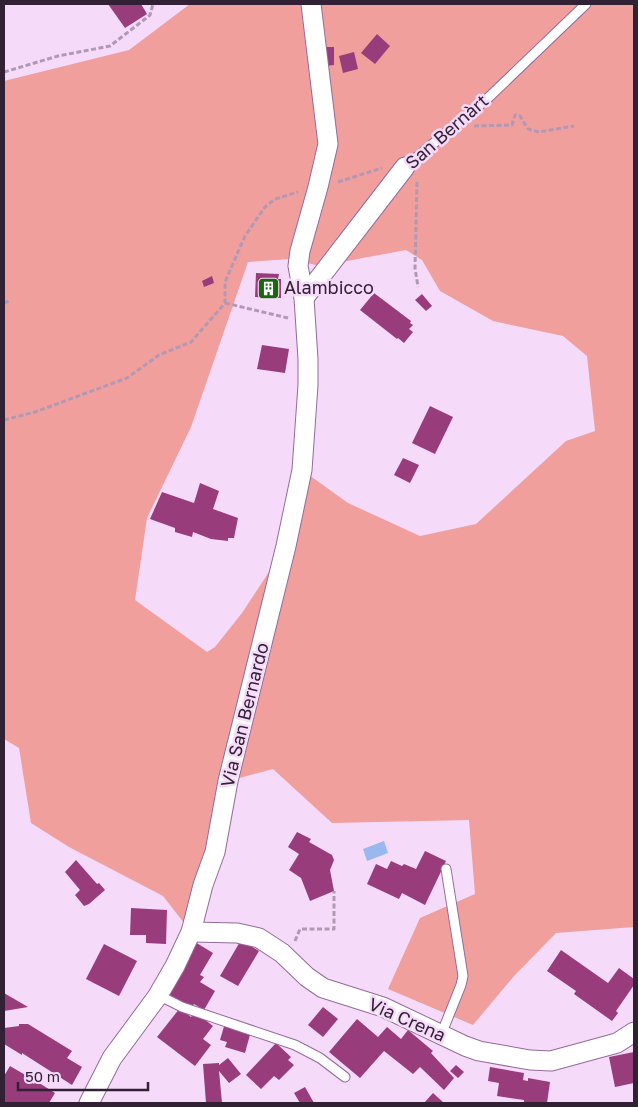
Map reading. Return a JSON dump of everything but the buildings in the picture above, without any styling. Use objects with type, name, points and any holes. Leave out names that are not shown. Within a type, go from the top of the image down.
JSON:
[{"type":"street","name":"Via San Bernardo","points":[[89,1103],[112,1058],[158,995],[175,966],[191,932],[215,852],[228,781],[286,546],[302,470],[308,385],[304,298],[298,266],[300,251],[328,144],[311,4]]},
{"type":"street","name":"San Bernàrt","points":[[304,298],[396,167]]},
{"type":"street","name":"Via Crena","points":[[191,932],[252,935],[274,946],[306,977],[323,988],[383,1007],[479,1051],[530,1060],[551,1060],[617,1043],[634,1032]]},
{"type":"lane","name":"San Bernàrt","points":[[396,167],[451,128],[488,98],[586,4]]},
{"type":"lane","points":[[441,1034],[461,986],[463,976],[446,869]]},
{"type":"lane","points":[[158,995],[182,1007],[295,1045],[320,1058],[345,1078]]},
{"type":"path","points":[[4,72],[58,56],[110,46],[146,19],[150,14],[152,4]]},
{"type":"path","points":[[451,128],[512,125],[515,115],[520,116],[528,129],[539,132],[574,126]]},
{"type":"path","points":[[4,420],[35,412],[127,378],[159,355],[191,342],[225,303],[225,282],[245,236],[265,207],[275,199],[396,167],[415,173],[417,180],[415,268],[418,287]]},
{"type":"path","points":[[4,303],[8,301]]},
{"type":"path","points":[[225,303],[305,321]]},
{"type":"path","points":[[287,958],[300,929],[334,929],[334,891]]},
{"type":"shaded area","points":[[190,4],[634,4],[634,927],[556,933],[514,976],[473,1025],[388,989],[420,918],[475,894],[469,820],[332,823],[273,769],[228,781],[191,932],[163,896],[69,847],[31,823],[19,748],[4,739],[4,81],[129,50]],"holes":[[[406,250],[422,260],[440,291],[493,321],[563,336],[587,356],[595,431],[566,441],[476,524],[420,536],[348,503],[302,470],[286,546],[242,613],[215,647],[207,652],[135,600],[147,518],[191,427],[248,262],[290,259],[320,266]]]},
{"type":"water","points":[[384,841],[388,853],[367,861],[363,849]]},
{"type":"place","name":"Alambicco","points":[[268,288]]}]
